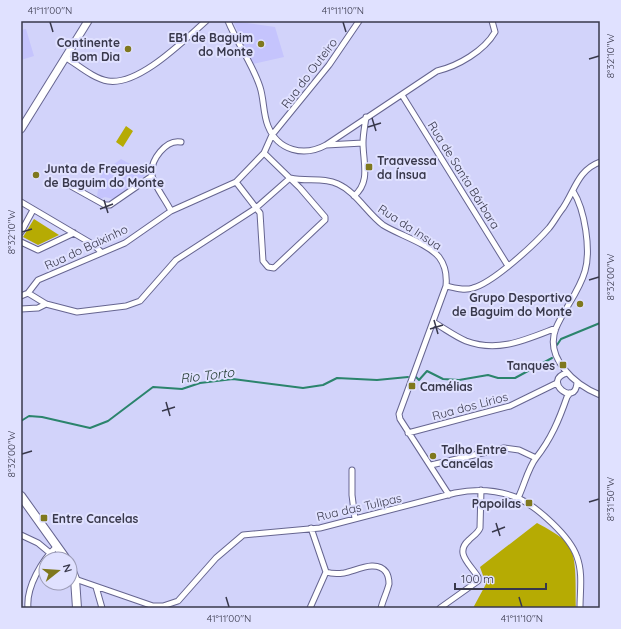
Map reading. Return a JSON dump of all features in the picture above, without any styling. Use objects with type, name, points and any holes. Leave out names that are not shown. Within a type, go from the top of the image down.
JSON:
[{"type":"main road","points":[[21,129],[88,21]]},
{"type":"main road","points":[[21,496],[60,551]]},
{"type":"main road","points":[[75,591],[77,608]]},
{"type":"street","points":[[65,57],[102,79],[113,82],[142,72],[159,62],[206,21]]},
{"type":"street","points":[[228,21],[260,86],[267,124],[272,135],[294,150],[310,151],[326,145],[437,71],[447,68],[477,51],[490,41],[495,32],[492,21]]},
{"type":"street","name":"Rua do Outeiro","points":[[272,135],[330,64],[359,21]]},
{"type":"street","name":"Rua de Santa Bárbara","points":[[402,95],[508,266]]},
{"type":"street","points":[[354,196],[361,191],[364,182],[366,162],[363,143],[366,117]]},
{"type":"street","name":"Rua do Baixinho","points":[[21,296],[28,293],[38,280],[125,243],[171,211],[236,182],[264,153],[272,135]]},
{"type":"street","points":[[171,211],[152,176],[154,164],[162,150],[170,143],[181,142]]},
{"type":"street","points":[[326,145],[363,143]]},
{"type":"street","points":[[236,182],[256,208],[260,217],[263,261],[268,267],[274,268],[325,220],[324,214],[264,153]]},
{"type":"street","points":[[446,286],[462,289],[474,288],[486,282],[508,266],[549,228],[586,168],[600,162]]},
{"type":"street","points":[[69,185],[105,205],[110,205],[152,176]]},
{"type":"street","points":[[28,293],[46,304],[77,312],[126,306],[140,301],[176,260],[256,208],[290,178]]},
{"type":"street","name":"Rua da Insua","points":[[290,178],[334,182],[354,196],[363,207],[384,225],[430,250],[439,257],[446,273],[446,286],[400,409],[400,419],[449,495]]},
{"type":"street","points":[[573,191],[578,199],[586,232],[588,254],[577,289],[556,328],[554,345],[559,361],[567,374],[577,382],[600,395]]},
{"type":"street","points":[[21,202],[94,245],[101,252]]},
{"type":"street","points":[[21,232],[33,210]]},
{"type":"street","points":[[21,242],[38,250],[74,233]]},
{"type":"street","points":[[21,309],[38,308],[46,304]]},
{"type":"street","points":[[433,322],[464,340],[490,347],[529,338],[556,328]]},
{"type":"street","points":[[567,374],[559,378],[558,383],[562,392],[570,393]]},
{"type":"street","points":[[518,498],[536,458],[544,450],[567,397],[577,388],[577,382]]},
{"type":"street","name":"Rua dos Lírios","points":[[408,433],[510,406],[558,383]]},
{"type":"street","points":[[431,465],[504,448],[519,450],[536,458]]},
{"type":"street","points":[[352,470],[352,495],[356,519]]},
{"type":"street","name":"Rua das Tulipas","points":[[78,580],[153,606],[173,606],[216,558],[239,538],[248,534],[320,528],[469,490],[481,490],[518,498],[546,518],[572,545],[580,567],[580,608]]},
{"type":"street","points":[[440,608],[478,581],[478,577],[463,557],[462,549],[464,544],[478,532],[480,528],[481,490]]},
{"type":"street","points":[[310,608],[326,572],[311,528]]},
{"type":"street","points":[[21,536],[38,543],[48,551]]},
{"type":"street","points":[[52,551],[57,546]]},
{"type":"street","points":[[326,572],[333,575],[371,566],[378,566],[384,570],[388,576],[389,583],[381,608]]},
{"type":"street","points":[[28,608],[31,586],[38,574]]},
{"type":"street","points":[[96,586],[102,608]]},
{"type":"shaded area","name":"EB1 de Baguim do Monte","points":[[233,21],[275,27],[284,57],[253,64]]},
{"type":"shaded area","points":[[26,29],[34,56],[21,60],[21,30]]},
{"type":"shaded area","points":[[126,126],[133,131],[123,147],[116,142]]},
{"type":"shaded area","points":[[121,159],[145,172],[143,178],[113,199],[105,197],[100,199],[97,196],[101,173]]},
{"type":"shaded area","points":[[34,219],[59,235],[38,245],[23,237]]},
{"type":"shaded area","points":[[537,523],[554,532],[568,544],[571,550],[575,565],[576,608],[473,608],[486,584],[480,567]]},
{"type":"waterway","name":"Rio Torto","points":[[557,345],[561,339],[600,323]]},
{"type":"waterway","name":"Rio Torto","points":[[416,377],[419,380],[427,371],[443,379],[459,380],[488,375],[498,378],[515,378],[552,358]]},
{"type":"waterway","name":"Rio Torto","points":[[21,421],[29,416],[42,417],[90,428],[108,421],[153,387],[182,389],[200,383],[233,379],[303,388],[323,385],[337,378],[377,380],[408,377]]},
{"type":"place","name":"EB1 de Baguim do Monte","points":[[261,44]]},
{"type":"place","name":"Continente Bom Dia","points":[[128,49]]},
{"type":"place","name":"Traavessa da Ínsua","points":[[369,167]]},
{"type":"place","name":"Junta de Freguesia de Baguim do Monte","points":[[36,175]]},
{"type":"place","name":"Grupo Desportivo de Baguim do Monte","points":[[580,304]]},
{"type":"place","name":"Tanques","points":[[563,365]]},
{"type":"place","name":"Camélias","points":[[412,386]]},
{"type":"place","name":"Talho Entre Cancelas","points":[[433,456]]},
{"type":"place","name":"Papoilas","points":[[529,503]]},
{"type":"place","name":"Entre Cancelas","points":[[44,518]]}]
